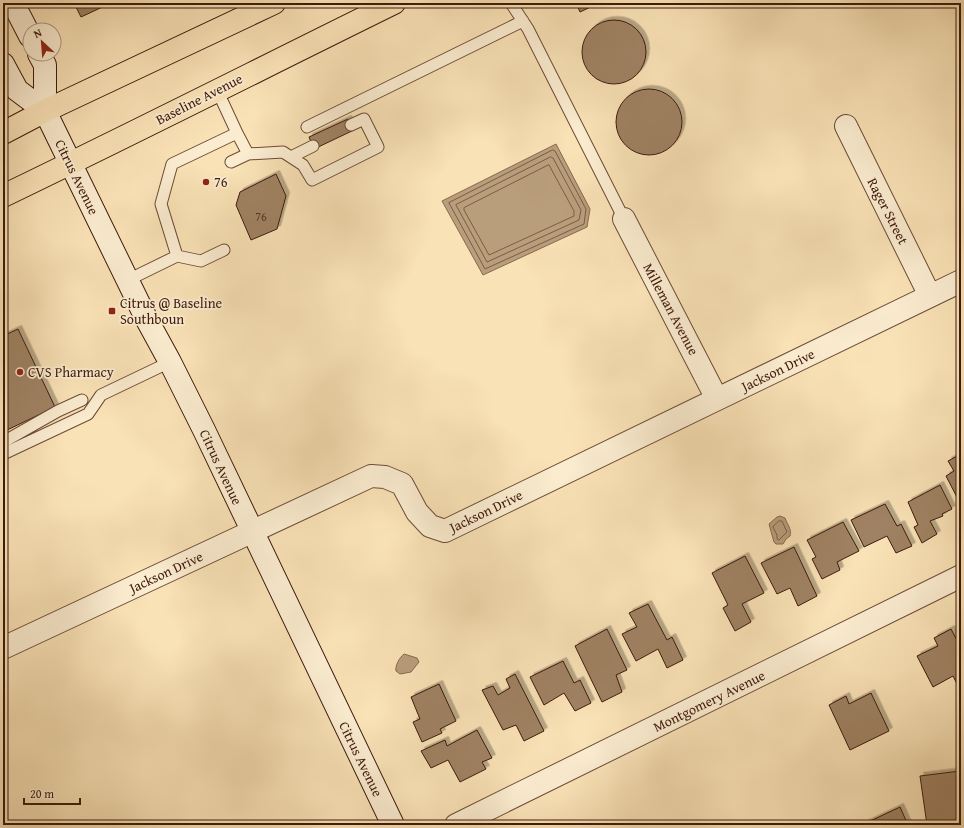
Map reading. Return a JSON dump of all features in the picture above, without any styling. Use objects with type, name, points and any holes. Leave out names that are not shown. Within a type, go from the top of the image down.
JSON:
[{"type":"main road","points":[[3,133],[274,3]]},
{"type":"main road","name":"Baseline Avenue","points":[[3,196],[394,3]]},
{"type":"street","points":[[13,3],[23,22]]},
{"type":"street","name":"Citrus Avenue","points":[[43,62],[45,65],[45,112],[146,318],[170,362],[393,825]]},
{"type":"street","name":"Citrus Avenue","points":[[3,64],[17,90],[45,112]]},
{"type":"street","name":"Rager Street","points":[[846,126],[930,296]]},
{"type":"street","name":"Milleman Avenue","points":[[624,219],[717,399]]},
{"type":"street","name":"Jackson Drive","points":[[3,648],[371,476],[385,476],[402,484],[417,512],[430,526],[445,531],[961,281]]},
{"type":"street","name":"Montgomery Avenue","points":[[456,825],[961,576]]},
{"type":"lane","points":[[511,3],[528,29],[624,219]]},
{"type":"lane","points":[[307,127],[523,21]]},
{"type":"lane","points":[[216,90],[248,154]]},
{"type":"lane","points":[[230,162],[248,154],[283,152],[303,165],[312,180],[378,147],[364,119],[351,125]]},
{"type":"lane","points":[[177,256],[161,204],[172,164],[238,133]]},
{"type":"lane","points":[[291,157],[313,146]]},
{"type":"lane","points":[[128,280],[177,256],[201,261],[224,250]]},
{"type":"lane","points":[[3,454],[88,414],[101,395],[170,362]]},
{"type":"lane","points":[[3,443],[58,411],[82,400]]},
{"type":"water","points":[[556,144],[590,209],[587,227],[483,275],[442,201]]},
{"type":"water","points":[[780,516],[785,518],[790,529],[790,536],[783,544],[776,544],[774,542],[769,524]]},
{"type":"water","points":[[404,654],[417,658],[419,662],[411,672],[400,674],[396,671],[396,667]]},
{"type":"building","points":[[74,3],[111,3],[81,17]]},
{"type":"building","points":[[576,3],[599,3],[580,12]]},
{"type":"building","points":[[608,20],[620,20],[637,29],[644,40],[646,52],[644,64],[637,75],[620,84],[608,84],[596,79],[587,70],[582,58],[582,46],[587,34],[596,25]]},
{"type":"building","points":[[649,89],[662,92],[672,99],[679,109],[682,122],[679,135],[672,145],[662,152],[649,155],[636,152],[626,145],[619,135],[616,122],[619,109],[626,99],[636,92]]},
{"type":"building","points":[[348,119],[354,130],[314,149],[309,137]]},
{"type":"building","points":[[276,174],[286,196],[277,229],[251,240],[236,205],[240,192]]},
{"type":"building","name":"CVS Pharmacy","points":[[18,329],[55,407],[3,432],[3,336]]},
{"type":"building","points":[[961,454],[961,505],[946,476],[954,471],[948,461]]},
{"type":"building","points":[[940,485],[952,509],[942,514],[943,516],[930,521],[937,534],[922,543],[914,527],[918,525],[908,502]]},
{"type":"building","points":[[885,504],[897,526],[901,524],[912,546],[896,553],[887,536],[864,547],[851,520]]},
{"type":"building","points":[[843,522],[859,551],[837,562],[840,570],[822,579],[812,559],[816,557],[807,540]]},
{"type":"building","points":[[794,547],[817,596],[798,606],[790,588],[777,594],[761,563]]},
{"type":"building","points":[[745,556],[764,593],[742,604],[751,622],[735,631],[723,608],[728,605],[712,573]]},
{"type":"building","points":[[648,604],[667,640],[672,637],[683,660],[667,668],[658,649],[636,661],[622,634],[637,627],[629,613]]},
{"type":"building","points":[[607,629],[627,670],[616,675],[622,692],[602,702],[575,646]]},
{"type":"building","points":[[951,629],[961,648],[961,682],[957,684],[953,676],[933,687],[917,656],[938,646],[934,638]]},
{"type":"building","points":[[563,661],[574,683],[580,680],[591,703],[575,711],[564,693],[544,705],[530,677]]},
{"type":"building","points":[[515,674],[544,731],[524,741],[516,725],[503,730],[482,690],[493,686],[498,695],[510,688],[506,679]]},
{"type":"building","points":[[439,684],[456,721],[440,729],[442,733],[422,742],[413,722],[420,719],[411,697]]},
{"type":"building","points":[[871,693],[889,731],[850,750],[829,705],[846,696],[849,704]]},
{"type":"building","points":[[477,730],[492,758],[482,762],[486,769],[460,782],[448,760],[431,768],[421,751],[445,740],[447,746]]},
{"type":"building","points":[[960,771],[961,825],[927,825],[920,776]]},
{"type":"building","points":[[900,807],[908,825],[864,824]]},
{"type":"place","name":"76","points":[[206,182]]},
{"type":"place","name":"Citrus @ Baseline Southboun","points":[[112,311]]},
{"type":"place","name":"CVS Pharmacy","points":[[20,372]]}]
